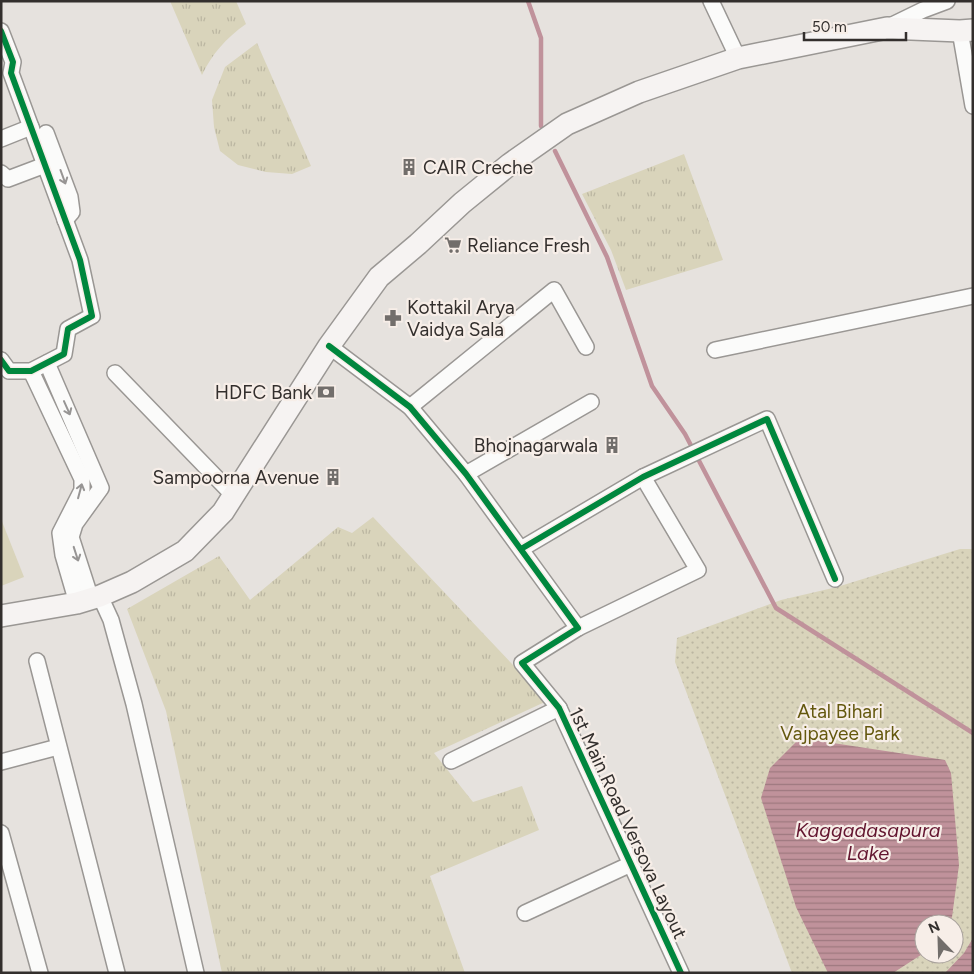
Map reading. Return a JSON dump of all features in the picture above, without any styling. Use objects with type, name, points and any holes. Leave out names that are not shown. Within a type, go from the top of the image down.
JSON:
[{"type":"main road","points":[[1,616],[89,599],[132,582],[185,550],[223,512],[329,346],[379,277],[462,203],[517,160],[568,124],[639,92],[738,58],[887,28],[966,30]]},
{"type":"street","points":[[711,1],[738,58]]},
{"type":"street","points":[[887,28],[923,10],[947,1]]},
{"type":"street","points":[[966,30],[973,106]]},
{"type":"street","points":[[1,32],[13,62],[6,74],[31,127],[80,260],[92,316],[68,329],[64,354],[47,364],[31,371],[10,371],[1,360]]},
{"type":"street","points":[[1,139],[31,127]]},
{"type":"street","points":[[46,134],[70,197],[72,212],[65,220]]},
{"type":"street","points":[[1,173],[8,179],[45,165]]},
{"type":"street","points":[[410,407],[554,290],[586,347]]},
{"type":"street","points":[[715,350],[973,296]]},
{"type":"street","points":[[329,346],[410,407],[466,474],[578,628],[698,570],[643,477]]},
{"type":"street","points":[[47,364],[101,488],[75,524],[71,537],[89,599]]},
{"type":"street","points":[[31,371],[82,479],[82,490],[60,533],[63,555],[89,599],[111,620],[134,704],[196,973]]},
{"type":"street","points":[[115,372],[234,496]]},
{"type":"street","points":[[466,474],[591,402]]},
{"type":"street","points":[[521,549],[643,477],[767,419],[835,579]]},
{"type":"street","name":"1st Main Road Versova Layout","points":[[578,628],[522,663],[559,708],[680,973]]},
{"type":"street","points":[[37,661],[117,973]]},
{"type":"street","points":[[451,761],[559,708]]},
{"type":"street","points":[[1,762],[58,747]]},
{"type":"street","points":[[1,833],[40,973]]},
{"type":"street","points":[[525,913],[631,864]]},
{"type":"green space","points":[[170,1],[236,1],[246,24],[220,47],[202,75]]},
{"type":"green space","points":[[257,43],[311,166],[292,174],[266,172],[238,165],[220,151],[214,127],[212,100],[225,67]]},
{"type":"green space","points":[[684,154],[723,260],[626,290],[611,250],[582,194]]},
{"type":"green space","points":[[373,517],[547,701],[434,753],[473,802],[522,786],[539,830],[430,876],[465,973],[222,973],[166,711],[127,609],[219,556],[250,600],[338,527],[352,533]]},
{"type":"green space","points":[[1,519],[24,577],[1,586]]},
{"type":"green space","name":"Atal Bihari Vajpayee Park","points":[[960,549],[973,549],[973,973],[792,973],[675,662],[677,638],[781,600],[837,587]]},
{"type":"water","name":"Kaggadasapura Lake","points":[[800,738],[945,760],[951,773],[959,865],[952,914],[914,914],[914,959],[893,973],[828,973],[796,907],[761,798],[770,768]]},
{"type":"water","points":[[973,938],[973,973],[945,973],[954,964],[964,964],[964,953]]},
{"type":"waterway","points":[[528,1],[541,38],[541,126]]},
{"type":"waterway","points":[[555,151],[607,257],[652,386],[685,434],[776,608],[973,733]]},
{"type":"cycle path","points":[[1,31],[13,62],[11,73],[80,260],[92,316],[68,329],[64,354],[31,371],[9,371],[1,360]]},
{"type":"cycle path","points":[[329,346],[410,407],[466,474],[578,628],[522,663],[559,708],[681,973]]},
{"type":"cycle path","points":[[521,549],[643,477],[767,419],[835,579]]},
{"type":"place","name":"CAIR Creche","points":[[409,167]]},
{"type":"place","name":"Reliance Fresh","points":[[453,245]]},
{"type":"place","name":"Kottakil Arya Vaidya Sala","points":[[393,318]]},
{"type":"place","name":"HDFC Bank","points":[[326,392]]},
{"type":"place","name":"Bhojnagarwala","points":[[612,445]]},
{"type":"place","name":"Sampoorna Avenue","points":[[333,477]]}]
